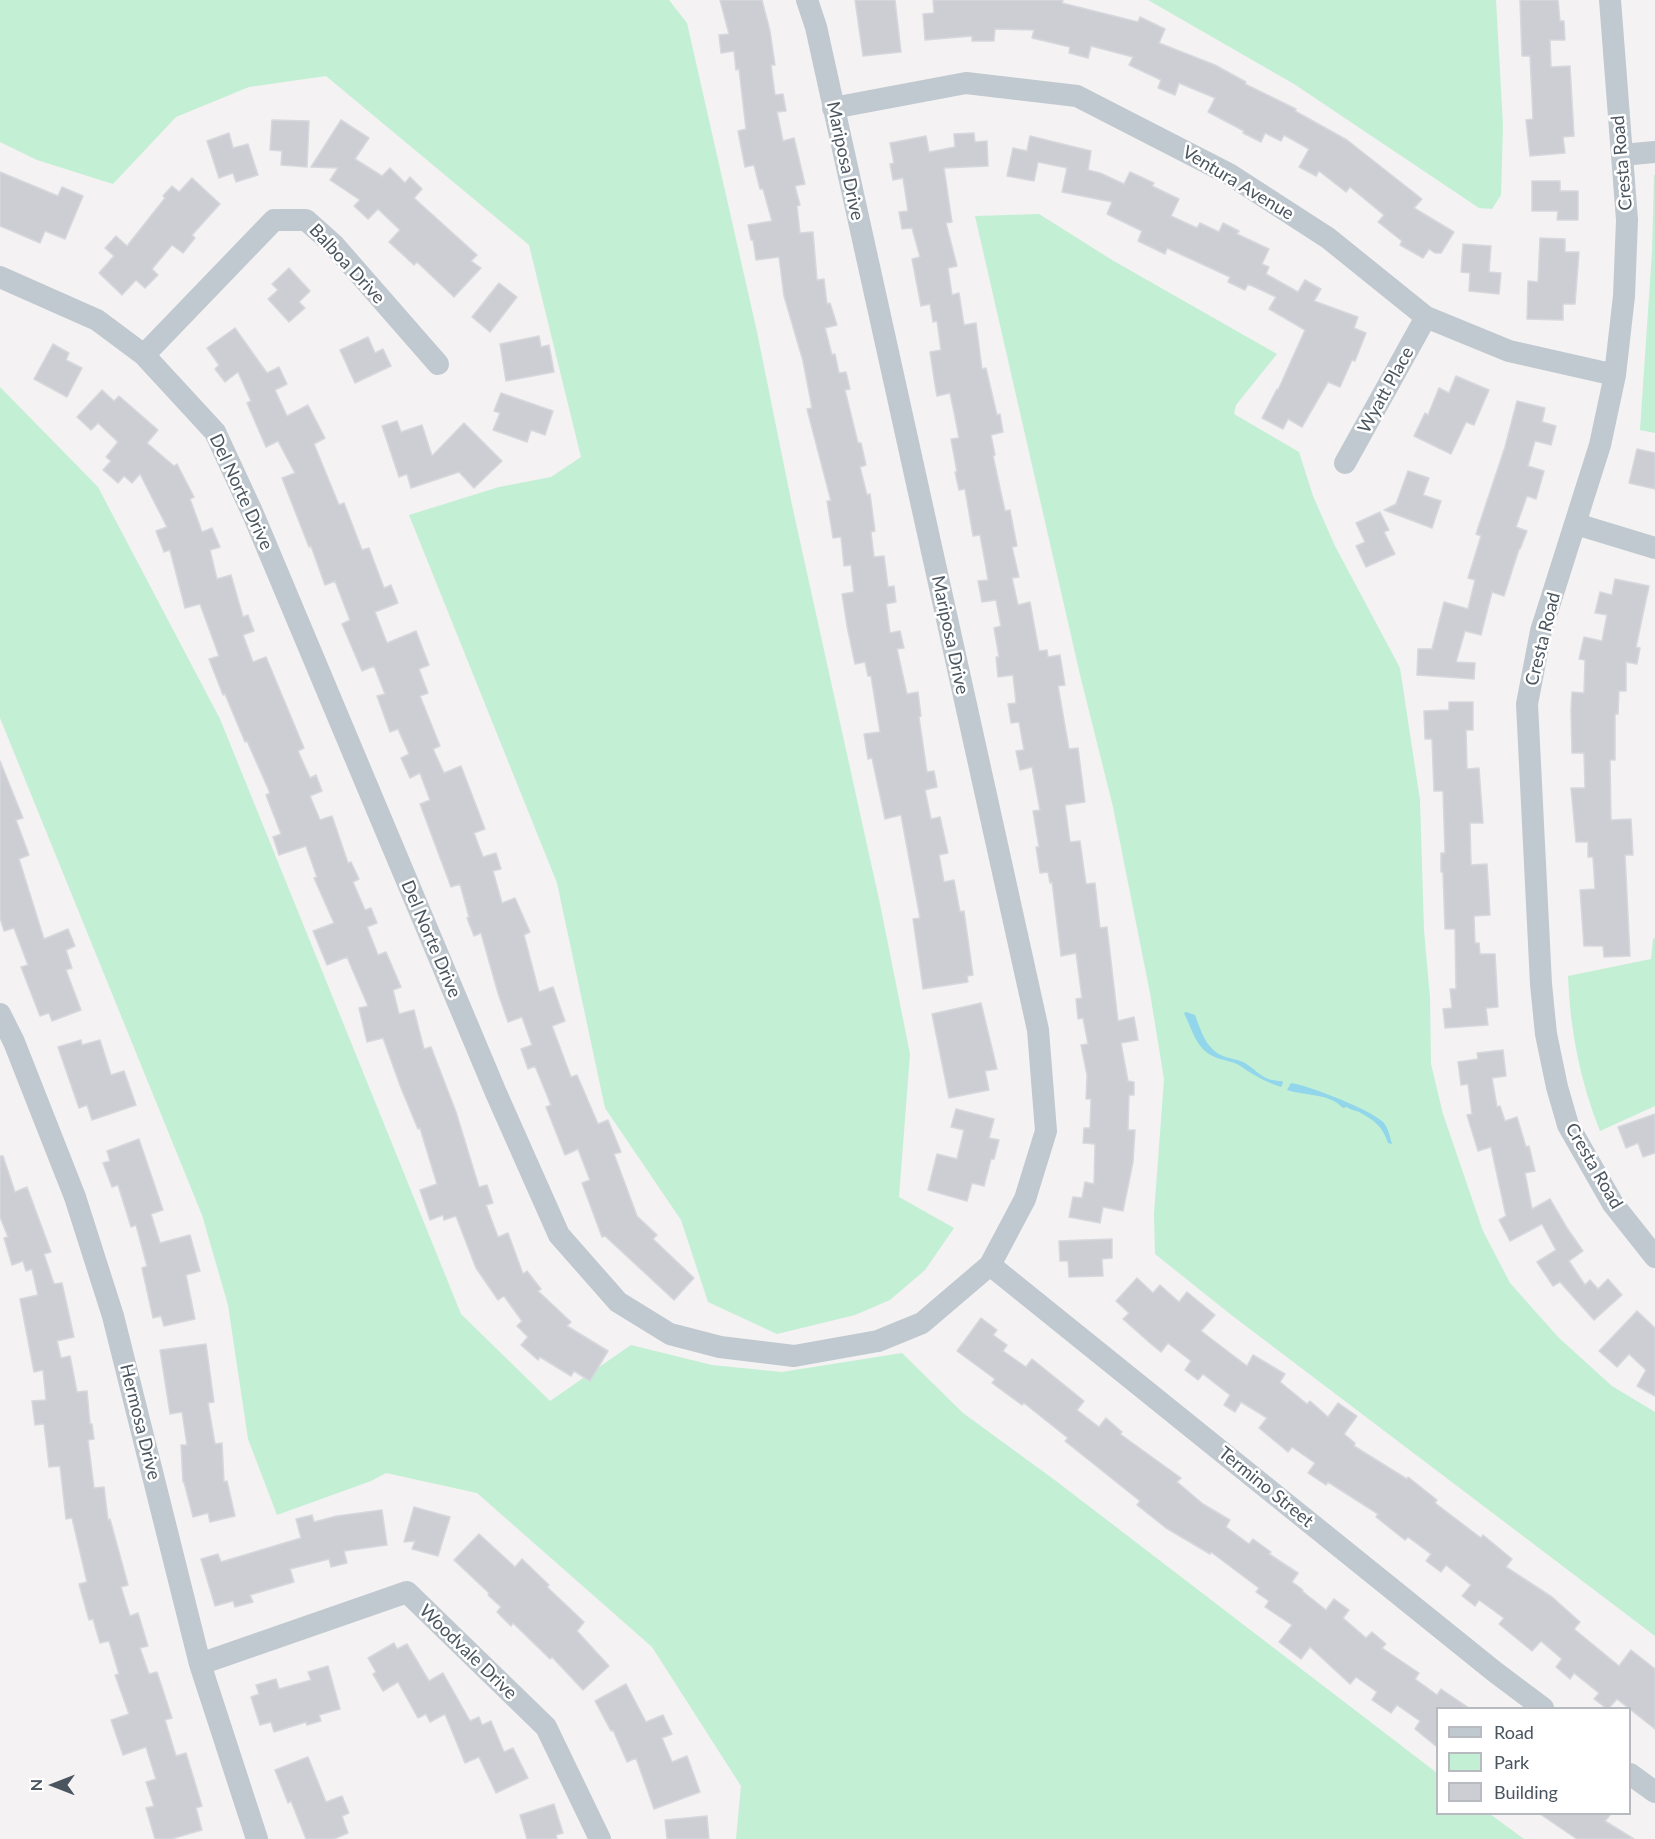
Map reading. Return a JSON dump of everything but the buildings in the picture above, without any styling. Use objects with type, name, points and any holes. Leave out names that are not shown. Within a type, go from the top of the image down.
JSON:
[{"type":"street","name":"Mariposa Drive","points":[[807,0],[816,27],[1038,1030],[1046,1131],[1025,1199],[990,1265]]},
{"type":"street","name":"Cresta Road","points":[[1610,0],[1627,231],[1624,296],[1615,375],[1600,446],[1541,630],[1527,704],[1542,994],[1546,1034],[1557,1087],[1568,1125],[1613,1204],[1655,1257]]},
{"type":"street","name":"Ventura Avenue","points":[[833,108],[966,83],[1077,96],[1229,174],[1328,238],[1426,317],[1509,351],[1615,375]]},
{"type":"street","points":[[1622,155],[1655,152]]},
{"type":"street","name":"Balboa Drive","points":[[144,355],[274,220],[306,220],[334,245],[438,364]]},
{"type":"street","name":"Del Norte Drive","points":[[0,277],[97,320],[144,355],[215,432],[253,514],[496,1093],[559,1235],[618,1302],[670,1334],[720,1347],[794,1356],[878,1341],[922,1323],[990,1265]]},
{"type":"street","name":"Wyatt Place","points":[[1345,463],[1426,317]]},
{"type":"street","points":[[1576,524],[1655,548]]},
{"type":"street","name":"Hermosa Drive","points":[[0,1014],[14,1042],[75,1197],[113,1316],[200,1664],[257,1839]]},
{"type":"street","name":"Termino Street","points":[[990,1265],[1495,1672],[1542,1707]]},
{"type":"street","name":"Woodvale Drive","points":[[200,1664],[407,1592],[546,1727],[600,1839]]},
{"type":"street","points":[[1631,1774],[1655,1792]]},
{"type":"green space","points":[[0,0],[669,0],[687,23],[757,332],[910,1054],[899,1197],[954,1228],[925,1270],[890,1300],[855,1315],[777,1334],[708,1302],[681,1220],[605,1108],[557,883],[409,515],[499,487],[551,477],[581,457],[529,245],[326,76],[249,87],[176,117],[113,184],[37,160],[0,142]]},
{"type":"green space","points":[[1148,0],[1496,0],[1503,125],[1501,195],[1492,209],[1479,208],[1294,84]]},
{"type":"green space","points":[[1654,175],[1655,433],[1640,430],[1652,252]]},
{"type":"green space","points":[[1039,214],[1112,260],[1277,354],[1236,405],[1234,414],[1299,452],[1313,496],[1335,546],[1400,668],[1420,800],[1431,1064],[1443,1114],[1483,1231],[1510,1283],[1559,1338],[1612,1386],[1655,1412],[1655,1636],[1230,1314],[1155,1254],[1154,1214],[1164,1079],[1150,993],[1113,807],[1081,679],[975,216]]},
{"type":"green space","points":[[0,387],[98,487],[220,719],[461,1314],[550,1401],[631,1345],[712,1365],[782,1372],[902,1353],[963,1413],[1056,1481],[1436,1772],[1436,1815],[1491,1815],[1524,1839],[736,1839],[741,1786],[652,1647],[477,1493],[386,1473],[371,1481],[277,1515],[248,1439],[228,1305],[202,1215],[0,718]]},
{"type":"green space","points":[[1655,938],[1655,1106],[1600,1131],[1577,1055],[1568,976],[1651,959]]},
{"type":"water","points":[[1184,1013],[1195,1015],[1205,1039],[1217,1053],[1245,1063],[1266,1078],[1282,1081],[1281,1087],[1259,1078],[1237,1064],[1210,1055],[1193,1033]]},
{"type":"water","points":[[1291,1083],[1339,1099],[1376,1117],[1383,1122],[1389,1132],[1392,1144],[1388,1143],[1378,1125],[1366,1116],[1347,1107],[1343,1108],[1338,1103],[1324,1097],[1287,1090]]}]
